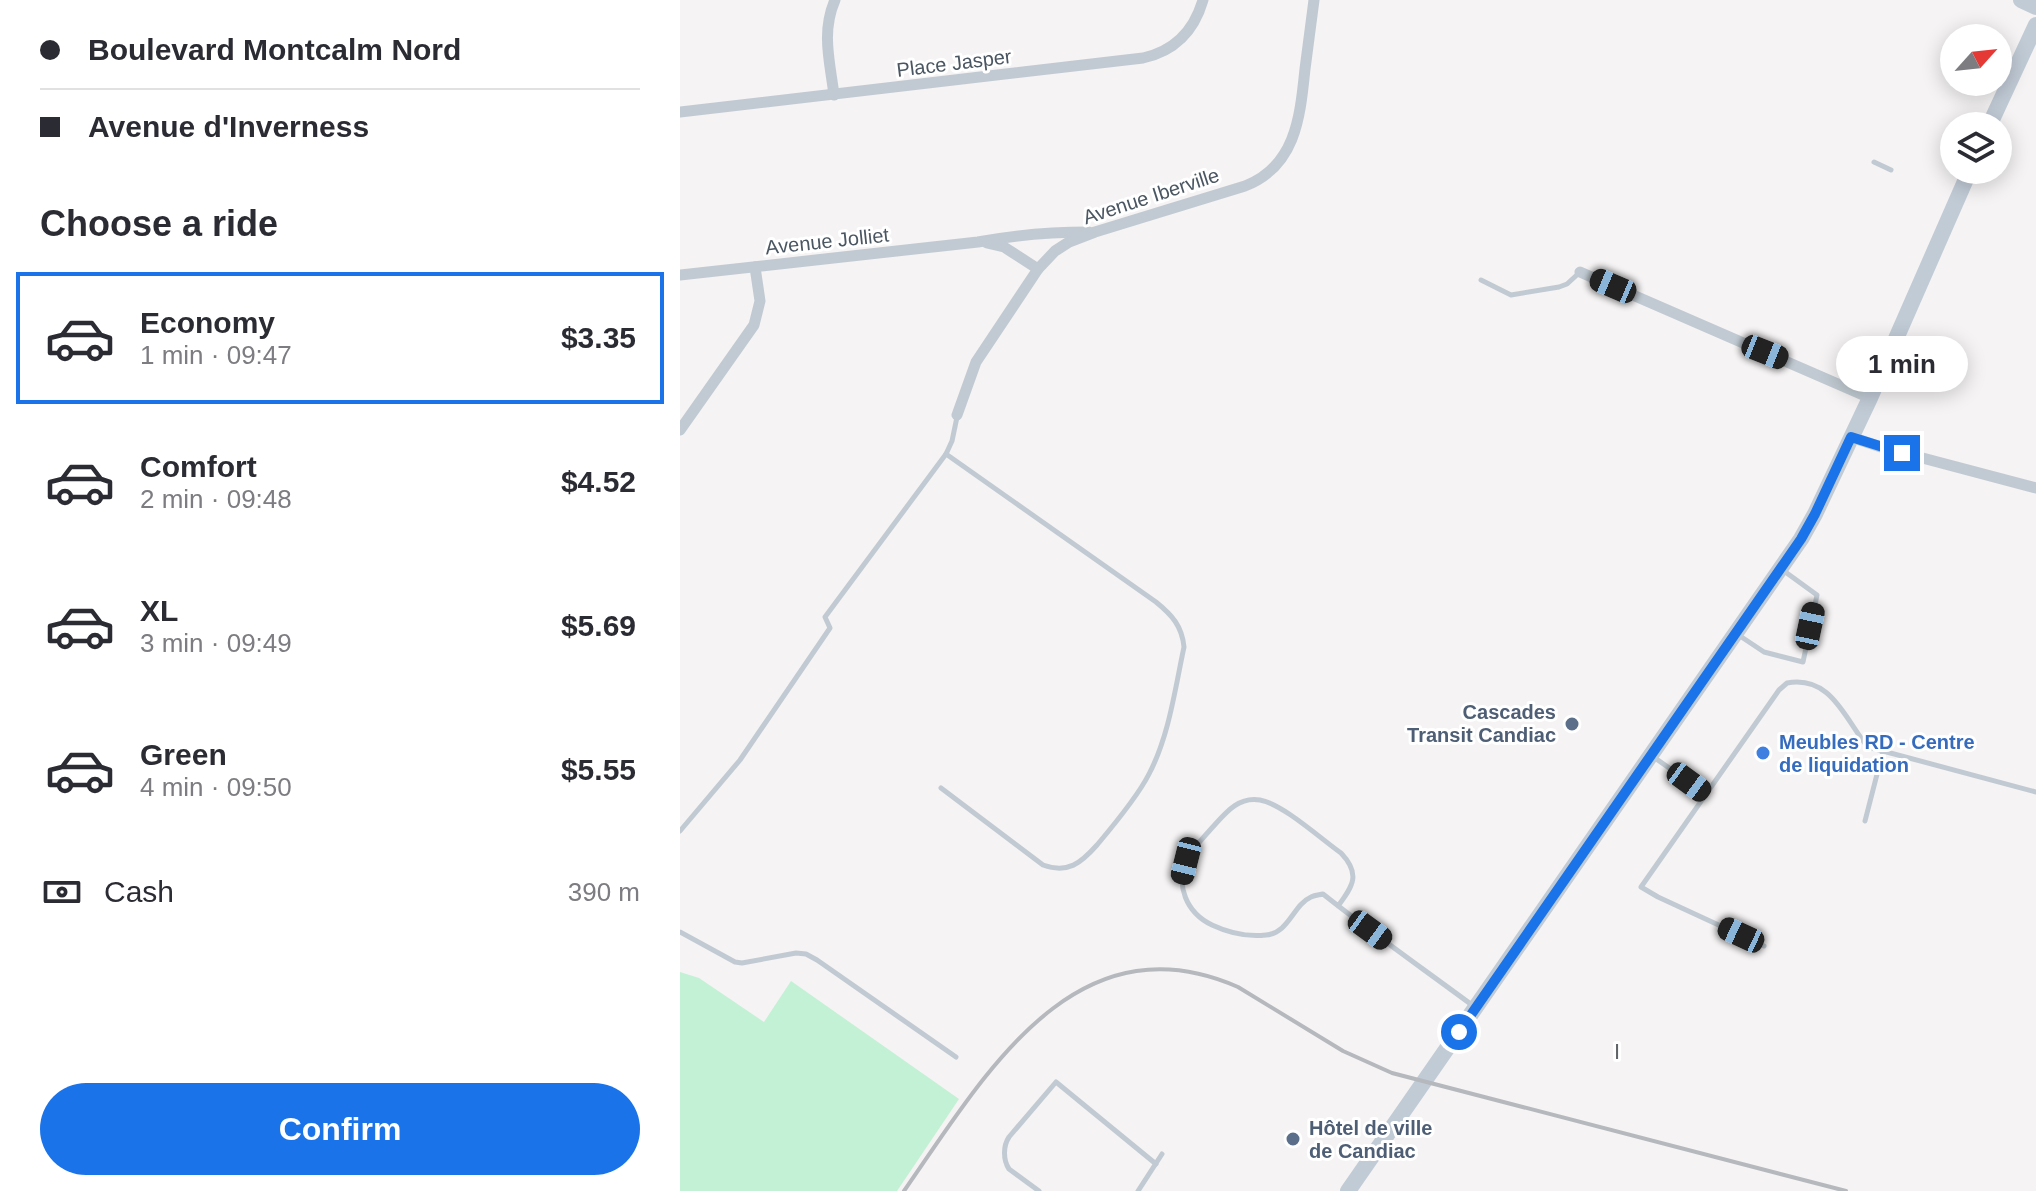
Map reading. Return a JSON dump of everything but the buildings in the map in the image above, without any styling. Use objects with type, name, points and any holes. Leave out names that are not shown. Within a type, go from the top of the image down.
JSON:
[{"type":"street","points":[[834,95],[827,30],[835,0]]},
{"type":"street","name":"Place Jasper","points":[[680,112],[1153,56],[1183,38],[1198,16],[1203,0]]},
{"type":"street","name":"Avenue Iberville","points":[[957,415],[976,362],[1049,256],[1061,247],[1095,232],[1245,186],[1272,170],[1285,152],[1299,120],[1314,0]]},
{"type":"street","points":[[2021,0],[2036,7]]},
{"type":"street","points":[[1996,112],[2036,25]]},
{"type":"street","points":[[1348,1191],[1811,521],[1870,398],[1964,184]]},
{"type":"street","name":"Avenue Jolliet","points":[[680,275],[1012,236],[1095,232]]},
{"type":"street","name":"Avenue Jolliet","points":[[978,242],[1004,247],[1038,269]]},
{"type":"street","points":[[680,430],[754,325],[760,301],[755,267]]},
{"type":"street","points":[[1580,272],[1870,398]]},
{"type":"street","points":[[1851,437],[2036,488]]},
{"type":"lane","points":[[1874,162],[1891,170]]},
{"type":"lane","points":[[1481,280],[1511,295],[1559,287],[1572,281],[1580,272]]},
{"type":"lane","points":[[680,831],[740,760],[830,628],[825,617],[946,454],[957,415]]},
{"type":"lane","points":[[941,788],[1043,865],[1064,869],[1077,864],[1097,845],[1148,777],[1167,723],[1184,647],[1173,616],[946,454]]},
{"type":"lane","points":[[1736,633],[1764,652],[1803,662],[1817,595],[1781,568]]},
{"type":"lane","points":[[1764,946],[1641,887],[1779,690],[1790,682],[1826,691],[1868,747],[2036,792]]},
{"type":"lane","points":[[1865,821],[1883,751]]},
{"type":"lane","points":[[1652,755],[1706,794]]},
{"type":"lane","points":[[1338,906],[1352,886],[1352,869],[1348,860],[1275,805],[1261,800],[1250,799],[1233,806],[1186,861],[1182,878],[1185,897],[1196,913],[1218,928],[1240,934],[1276,937],[1310,897],[1323,894],[1338,906],[1476,1008]]},
{"type":"lane","points":[[680,932],[735,962],[806,954],[956,1057]]},
{"type":"lane","points":[[1039,1191],[1009,1169],[1006,1144],[1056,1082],[1156,1164]]},
{"type":"lane","points":[[1138,1191],[1162,1154]]},
{"type":"green space","points":[[680,972],[699,978],[764,1022],[791,981],[959,1099],[897,1191],[680,1191]]},
{"type":"railway","points":[[904,1191],[966,1101],[1001,1058],[1039,1020],[1081,990],[1128,973],[1180,970],[1238,987],[1343,1051],[1392,1073],[1846,1191]]},
{"type":"place","name":"Cascades Transit Candiac","points":[[1572,724]]},
{"type":"place","name":"Meubles RD - Centre de liquidation","points":[[1763,753]]},
{"type":"place","name":"Hôtel de ville de Candiac","points":[[1293,1139]]},
{"type":"district","name":"I","points":[[1618,1051]]},
{"type":"route","points":[[1459,1032],[1801,539],[1851,437],[1902,453]]}]
